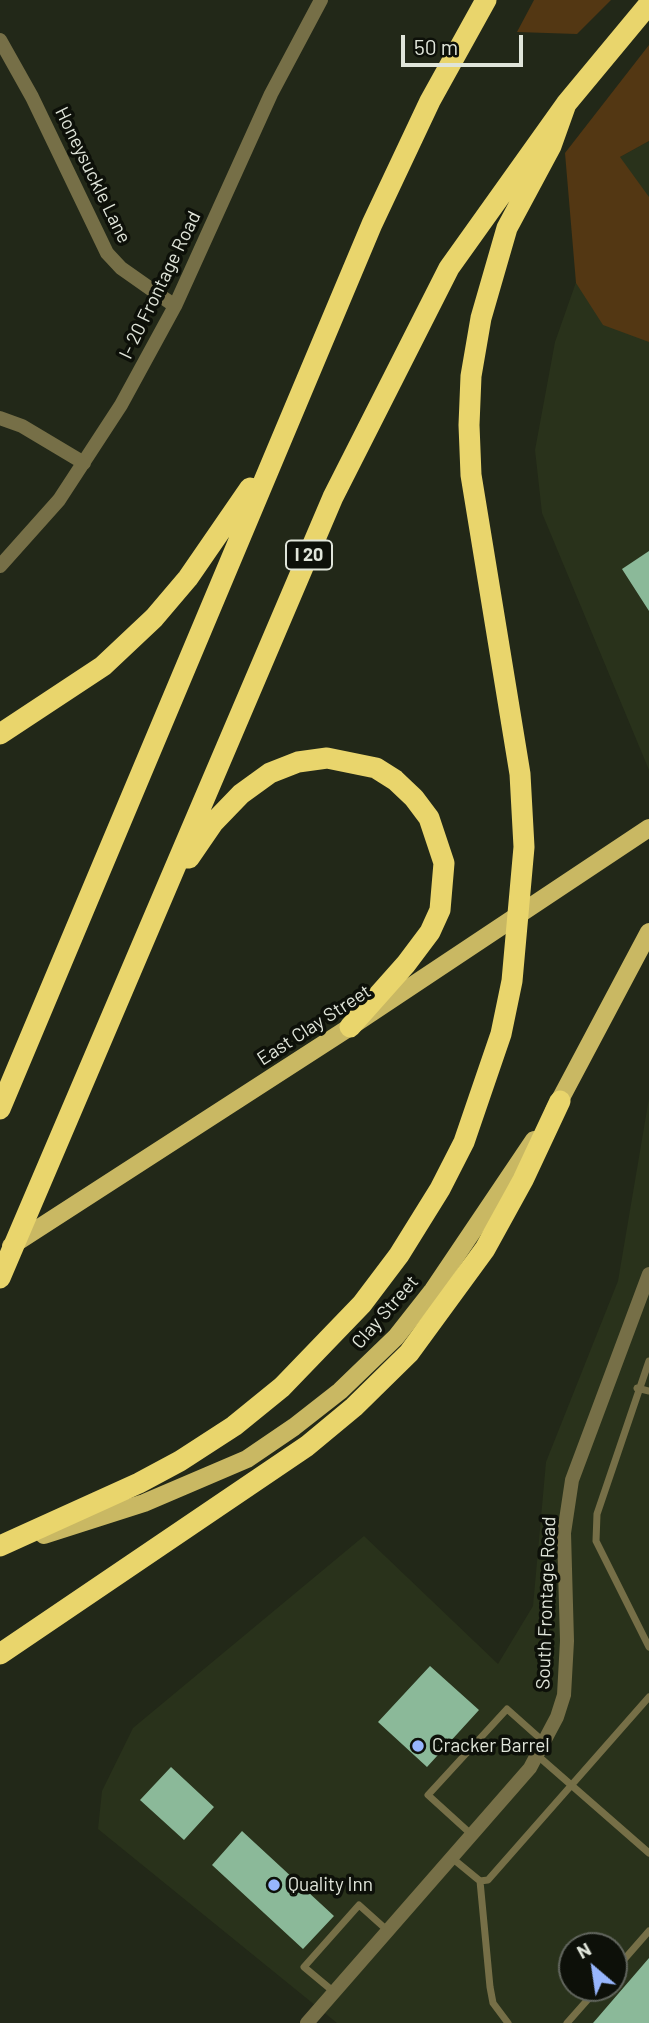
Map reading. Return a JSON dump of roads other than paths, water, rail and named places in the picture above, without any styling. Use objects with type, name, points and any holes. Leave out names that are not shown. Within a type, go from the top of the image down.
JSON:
[{"type":"highway","points":[[0,1109],[372,224],[430,101],[486,0]]},
{"type":"highway","name":"I 20","points":[[0,1278],[333,498],[449,268],[566,104],[649,4]]},
{"type":"highway","points":[[0,1548],[139,1483],[223,1433],[282,1387],[362,1304],[399,1255],[440,1189],[464,1142],[501,1034],[512,981],[524,846],[520,774],[471,475],[470,400],[481,318],[508,228],[551,146],[566,104]]},
{"type":"highway","points":[[0,734],[103,666],[154,618],[188,578],[278,445]]},
{"type":"highway","points":[[165,891],[213,823],[241,794],[270,773],[298,762],[327,758],[376,768],[395,780],[414,798],[434,830],[444,863],[444,893],[430,932],[350,1027]]},
{"type":"highway","points":[[0,1654],[307,1446],[354,1406],[409,1353],[485,1249],[523,1180],[561,1101]]},
{"type":"main road","name":"East Clay Street","points":[[0,1253],[350,1027],[649,828]]},
{"type":"main road","name":"Clay Street","points":[[0,1548],[193,1484],[247,1459],[340,1391],[396,1337],[433,1290],[561,1101],[649,932]]},
{"type":"street","name":"I- 20 Frontage Road","points":[[0,566],[59,500],[121,405],[175,306],[271,94],[321,0]]},
{"type":"street","name":"Honeysuckle Lane","points":[[0,40],[32,97],[107,253],[121,268],[175,306]]},
{"type":"street","points":[[0,418],[22,426],[84,463]]},
{"type":"street","name":"South Frontage Road","points":[[307,2023],[472,1835],[542,1750],[564,1695],[568,1615],[564,1533],[572,1480],[649,1274]]},
{"type":"lane","points":[[649,1362],[597,1514],[596,1541],[649,1647]]},
{"type":"lane","points":[[638,1388],[649,1391]]},
{"type":"lane","points":[[480,1881],[488,1880],[649,1697]]},
{"type":"lane","points":[[472,1835],[428,1795],[507,1709],[573,1786],[649,1853]]},
{"type":"lane","points":[[452,1858],[480,1881],[490,1987],[494,2003],[508,2023]]},
{"type":"lane","points":[[334,1992],[304,1966],[359,1905],[388,1931]]},
{"type":"lane","points":[[628,1954],[649,1931]]},
{"type":"lane","points":[[567,2023],[586,2002]]},
{"type":"place","name":"Cracker Barrel","points":[[418,1746]]},
{"type":"place","name":"Quality Inn","points":[[274,1885]]}]
